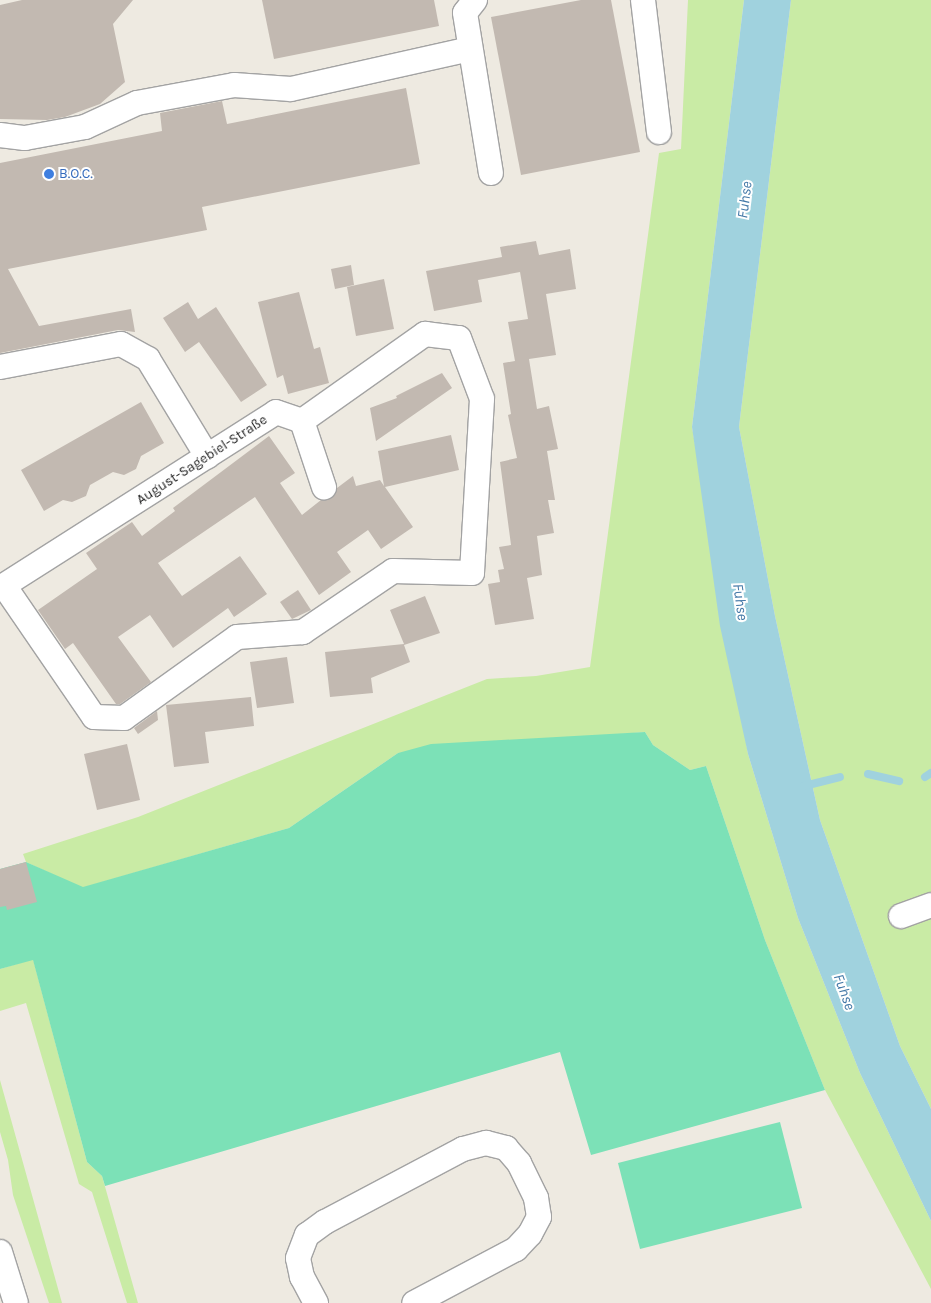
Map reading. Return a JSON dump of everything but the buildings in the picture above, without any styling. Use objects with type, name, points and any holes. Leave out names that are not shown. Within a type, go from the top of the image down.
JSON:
[{"type":"street","points":[[476,0],[465,13],[492,173]]},
{"type":"street","points":[[643,0],[659,132]]},
{"type":"street","points":[[0,135],[25,138],[42,135],[85,127],[137,103],[234,85],[291,89],[470,49]]},
{"type":"street","points":[[2,588],[94,717],[124,718],[237,638],[303,632],[393,571],[472,573],[482,399],[459,338],[425,334],[302,421],[324,487]]},
{"type":"street","points":[[0,367],[121,344],[148,359],[207,456]]},
{"type":"street","name":"August-Sagebiel-Straße","points":[[2,588],[276,412],[302,421]]},
{"type":"street","points":[[900,916],[931,905]]},
{"type":"street","points":[[316,1303],[302,1277],[298,1258],[307,1235],[325,1222],[463,1149],[486,1143],[506,1148],[520,1163],[536,1198],[539,1217],[530,1234],[516,1249],[414,1303]]},
{"type":"street","points":[[0,1252],[16,1303]]},
{"type":"green space","points":[[688,0],[744,0],[692,427],[748,754],[798,918],[860,1073],[931,1221],[931,1289],[825,1090],[765,940],[706,766],[690,770],[653,745],[645,732],[398,753],[289,828],[82,888],[26,862],[23,854],[138,817],[487,679],[536,676],[590,667],[659,153],[681,149]]},
{"type":"green space","points":[[791,0],[931,0],[931,1109],[900,1046],[820,820],[775,616],[739,427]]},
{"type":"green space","points":[[645,732],[653,745],[690,770],[706,766],[765,940],[825,1090],[591,1155],[560,1052],[105,1186],[102,1176],[87,1162],[33,960],[0,969],[0,869],[26,862],[83,887],[289,828],[398,753],[431,744]]},
{"type":"green space","points":[[33,959],[87,1162],[102,1176],[138,1303],[127,1303],[92,1192],[79,1184],[26,1003],[0,1011],[0,969]]},
{"type":"green space","points":[[0,1080],[62,1303],[49,1303],[13,1195],[8,1160],[0,1132]]},
{"type":"green space","points":[[780,1122],[802,1208],[640,1249],[618,1163]]},
{"type":"water","name":"Fuhse","points":[[744,0],[791,0],[739,427],[775,616],[820,820],[900,1046],[931,1109],[931,1221],[860,1073],[798,918],[748,754],[720,626],[692,427]]},
{"type":"waterway","points":[[925,777],[931,773]]},
{"type":"waterway","points":[[868,774],[899,781]]},
{"type":"waterway","points":[[804,786],[840,777]]},
{"type":"place","name":"B.O.C.","points":[[49,174]]}]
